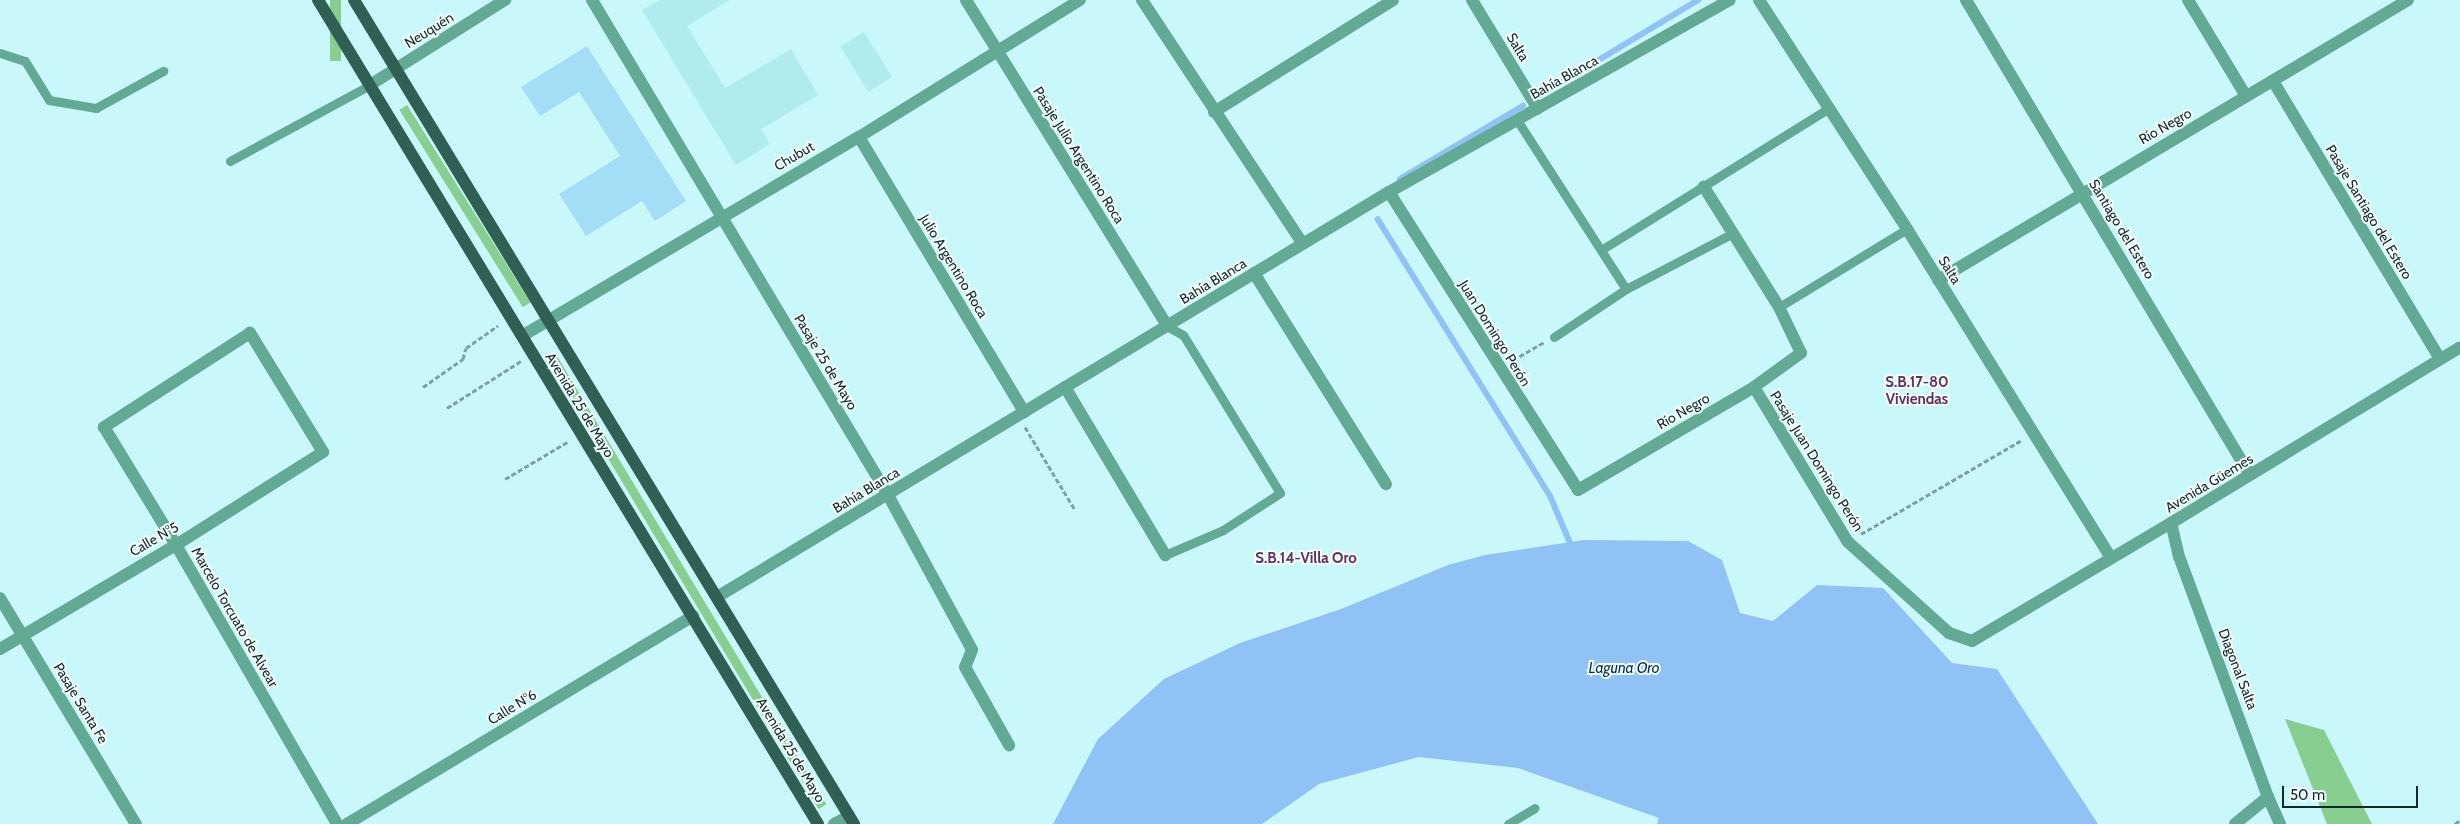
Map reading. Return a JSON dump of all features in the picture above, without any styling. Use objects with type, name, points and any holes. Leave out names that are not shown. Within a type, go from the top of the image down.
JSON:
[{"type":"main road","name":"Avenida 25 de Mayo","points":[[318,0],[580,435],[693,616],[818,824]]},
{"type":"main road","name":"Avenida 25 de Mayo","points":[[354,0],[852,820]]},
{"type":"street","name":"Neuquén","points":[[370,85],[505,0]]},
{"type":"street","name":"Pasaje 25 de Mayo","points":[[592,0],[888,494],[972,650],[965,667],[1009,745]]},
{"type":"street","name":"Pasaje Julio Argentino Roca","points":[[966,0],[1167,326]]},
{"type":"street","name":"Chubut","points":[[522,336],[722,215],[859,136],[1080,0]]},
{"type":"street","points":[[1142,0],[1214,112],[1303,244]]},
{"type":"street","points":[[1214,112],[1393,0]]},
{"type":"street","name":"Salta","points":[[1472,0],[1538,109]]},
{"type":"street","name":"Bahía Blanca","points":[[717,597],[1389,192],[1730,0]]},
{"type":"street","name":"Salta","points":[[1760,0],[1907,229],[2111,558]]},
{"type":"street","name":"Santiago del Estero","points":[[1966,0],[2250,475]]},
{"type":"street","points":[[2188,0],[2246,96]]},
{"type":"street","name":"Río Negro","points":[[1938,280],[2082,192],[2408,0]]},
{"type":"street","name":"Pasaje Santiago del Estero","points":[[2273,80],[2440,359]]},
{"type":"street","name":"Julio Argentino Roca","points":[[859,136],[1024,412]]},
{"type":"street","points":[[1704,187],[1779,307]]},
{"type":"street","name":"Juan Domingo Perón","points":[[1389,192],[1578,490]]},
{"type":"street","points":[[1254,273],[1386,484]]},
{"type":"street","name":"Río Negro","points":[[1578,490],[1754,387],[1801,354],[1779,307]]},
{"type":"street","name":"Marcelo Torcuato de Alvear","points":[[323,452],[250,333],[104,426],[176,545],[337,824]]},
{"type":"street","name":"Avenida Güemes","points":[[1972,641],[2171,523],[2460,347]]},
{"type":"street","points":[[1065,387],[1165,555]]},
{"type":"street","name":"Pasaje Juan Domingo Perón","points":[[1754,387],[1848,542],[1949,633],[1972,641]]},
{"type":"street","name":"Calle N°5","points":[[0,649],[176,545],[323,452]]},
{"type":"street","name":"Diagonal Salta","points":[[2171,523],[2179,557],[2268,797],[2280,824]]},
{"type":"street","name":"Pasaje Santa Fe","points":[[0,598],[136,824]]},
{"type":"street","name":"Calle N°6","points":[[347,824],[693,616]]},
{"type":"street","points":[[2235,824],[2268,797]]},
{"type":"street","points":[[834,824],[852,820]]},
{"type":"lane","points":[[0,53],[25,61],[49,100],[96,108],[163,71]]},
{"type":"lane","points":[[230,161],[370,85]]},
{"type":"lane","points":[[1601,250],[1829,108]]},
{"type":"lane","points":[[1517,120],[1626,289]]},
{"type":"lane","points":[[1779,307],[1907,229]]},
{"type":"lane","points":[[1554,337],[1626,289],[1732,233]]},
{"type":"lane","points":[[1165,555],[1223,530],[1280,493],[1184,336],[1167,326]]},
{"type":"lane","points":[[1508,824],[1535,808]]},
{"type":"path","points":[[422,387],[462,359],[466,348],[510,317]]},
{"type":"path","points":[[1499,368],[1554,337]]},
{"type":"path","points":[[447,408],[532,354]]},
{"type":"path","points":[[1024,412],[1026,429],[1075,510]]},
{"type":"path","points":[[1848,542],[2034,433]]},
{"type":"path","points":[[506,479],[580,435]]},
{"type":"path","points":[[2454,824],[2460,820]]},
{"type":"shaded area","points":[[660,0],[730,0],[687,26],[725,88],[791,49],[818,95],[761,129],[770,144],[736,165],[642,10]]},
{"type":"shaded area","points":[[864,32],[892,77],[868,92],[840,47]]},
{"type":"green space","points":[[330,0],[341,0],[341,61],[330,61]]},
{"type":"green space","points":[[407,105],[530,303],[523,307],[399,110]]},
{"type":"green space","points":[[557,356],[826,804],[819,809],[549,361]]},
{"type":"green space","points":[[2285,719],[2324,730],[2372,824],[2327,824]]},
{"type":"water","name":"Laguna Oro","points":[[1584,540],[1688,541],[1722,560],[1740,613],[1773,621],[1817,585],[1883,588],[1952,663],[1997,669],[2098,824],[1657,824],[1659,818],[1518,768],[1419,757],[1319,784],[1262,824],[1053,824],[1098,739],[1164,679],[1240,643],[1341,609],[1448,565],[1485,555]]},
{"type":"building","points":[[587,46],[686,201],[655,221],[642,201],[586,236],[559,194],[620,156],[579,92],[540,116],[521,87]]},
{"type":"waterway","points":[[1549,90],[1698,0]]},
{"type":"waterway","points":[[1400,179],[1523,106]]},
{"type":"waterway","points":[[1378,219],[1550,495],[1570,542]]},
{"type":"district","name":"S.B.17-80 Viviendas","points":[[1917,390]]},
{"type":"district","name":"S.B.14-Villa Oro","points":[[1306,559]]}]
